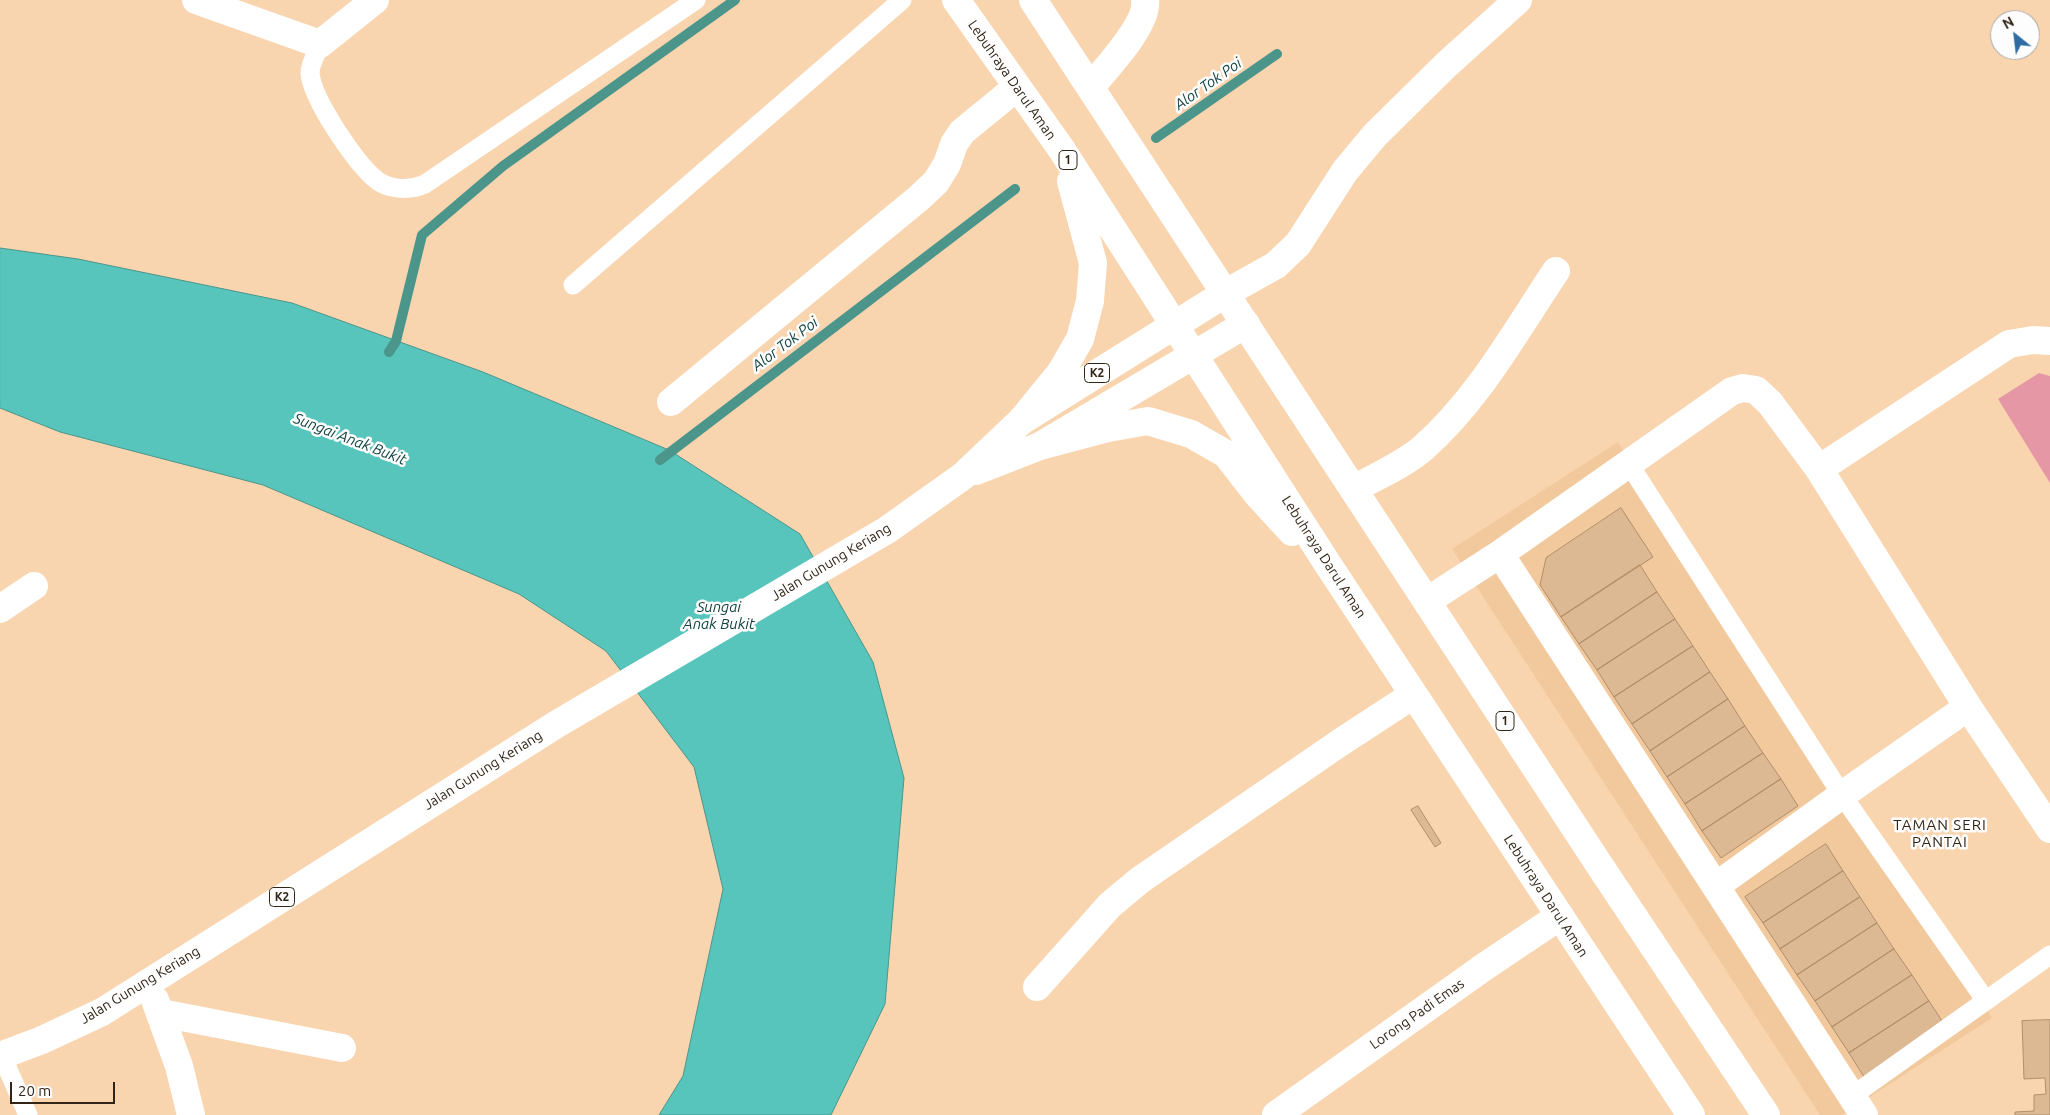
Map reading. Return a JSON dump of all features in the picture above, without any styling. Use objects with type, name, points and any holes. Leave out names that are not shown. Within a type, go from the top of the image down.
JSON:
[{"type":"main road","points":[[196,0],[320,44],[375,0]]},
{"type":"main road","name":"Lebuhraya Darul Aman","points":[[956,0],[1062,150],[1413,695],[1691,1115]]},
{"type":"main road","name":"1","points":[[1033,0],[1174,218],[1226,293],[1427,602],[1766,1115]]},
{"type":"main road","points":[[1091,87],[1138,27],[1146,8],[1145,0]]},
{"type":"main road","name":"Jalan Gunung Keriang","points":[[1,1056],[42,1040],[102,1012],[556,724],[887,530],[963,476],[1021,421],[1226,293],[1276,265],[1298,244],[1345,171],[1375,135],[1446,65],[1518,0]]},
{"type":"main road","points":[[671,402],[919,198],[936,182],[947,164],[954,144],[962,132],[975,119],[1017,87]]},
{"type":"main road","points":[[1021,421],[1061,372],[1080,339],[1090,301],[1093,263],[1062,150]]},
{"type":"main road","points":[[1354,490],[1421,450],[1450,422],[1475,393],[1556,272]]},
{"type":"main road","name":"Jalan Gunung Keriang","points":[[963,476],[1040,446],[1246,324]]},
{"type":"main road","points":[[1819,469],[2009,344],[2033,340],[2050,341]]},
{"type":"main road","points":[[1427,602],[1500,554],[1732,391],[1743,388],[1756,390],[1770,403],[1819,469],[1968,707],[2050,830]]},
{"type":"main road","points":[[1040,446],[1108,428],[1148,421],[1191,434],[1226,454],[1283,524],[1327,563]]},
{"type":"main road","points":[[1500,554],[1858,1106]]},
{"type":"main road","points":[[0,609],[34,586]]},
{"type":"main road","points":[[1037,987],[1110,905],[1140,880],[1413,695]]},
{"type":"main road","points":[[1716,886],[1842,794],[1968,707]]},
{"type":"main road","name":"Lorong Padi Emas","points":[[1276,1115],[1484,967],[1560,916]]},
{"type":"main road","points":[[147,983],[161,1013],[179,1066],[191,1115]]},
{"type":"main road","points":[[161,1013],[342,1048]]},
{"type":"lane","points":[[320,44],[310,71],[314,92],[335,129],[375,178],[393,188],[414,189],[425,184],[696,0]]},
{"type":"lane","points":[[573,285],[902,0]]},
{"type":"lane","points":[[1629,464],[1842,794],[1986,1000]]},
{"type":"lane","points":[[1858,1106],[1986,1000],[2050,955]]},
{"type":"lane","points":[[1,1056],[28,1115]]},
{"type":"shaded area","points":[[2039,373],[2050,376],[2050,483],[1998,399]]},
{"type":"shaded area","points":[[1618,442],[1992,1018],[1842,1115],[1820,1115],[1452,549]]},
{"type":"water","name":"Sungai Anak Bukit","points":[[0,248],[78,259],[292,303],[483,372],[669,450],[800,534],[873,662],[904,778],[885,1004],[831,1115],[659,1115],[683,1076],[723,889],[694,767],[606,651],[519,594],[263,485],[60,432],[0,408]]},
{"type":"building","points":[[1621,508],[1653,557],[1561,617],[1540,585],[1546,558]]},
{"type":"building","points":[[1640,565],[1657,592],[1579,644],[1561,617]]},
{"type":"building","points":[[1657,592],[1675,619],[1597,670],[1579,644]]},
{"type":"building","points":[[1675,619],[1693,646],[1614,697],[1597,670]]},
{"type":"building","points":[[1693,646],[1710,672],[1632,724],[1614,697]]},
{"type":"building","points":[[1710,672],[1728,699],[1650,751],[1632,724]]},
{"type":"building","points":[[1728,699],[1745,726],[1667,777],[1650,751]]},
{"type":"building","points":[[1745,726],[1763,753],[1685,804],[1667,777]]},
{"type":"building","points":[[1763,753],[1781,779],[1702,831],[1685,804]]},
{"type":"building","points":[[1781,779],[1798,806],[1721,858],[1702,831]]},
{"type":"building","points":[[1418,806],[1441,843],[1435,847],[1411,810]]},
{"type":"building","points":[[1826,844],[1843,871],[1763,923],[1745,897]]},
{"type":"building","points":[[1843,871],[1860,897],[1780,949],[1763,923]]},
{"type":"building","points":[[1860,897],[1877,923],[1797,975],[1780,949]]},
{"type":"building","points":[[1877,923],[1894,949],[1815,1001],[1797,975]]},
{"type":"building","points":[[1894,949],[1912,975],[1832,1027],[1815,1001]]},
{"type":"building","points":[[1912,975],[1929,1001],[1849,1053],[1832,1027]]},
{"type":"building","points":[[1929,1001],[1946,1027],[1866,1080],[1849,1053]]},
{"type":"building","points":[[2050,1020],[2050,1115],[2015,1115],[2015,1112],[2034,1111],[2034,1095],[2046,1094],[2045,1078],[2024,1079],[2022,1021]]},
{"type":"waterway","points":[[389,352],[396,341],[422,235],[503,166],[735,0]]},
{"type":"waterway","name":"Alor Tok Poi","points":[[1156,138],[1277,54]]},
{"type":"waterway","name":"Alor Tok Poi","points":[[660,460],[1015,189]]},
{"type":"district","name":"TAMAN SERI PANTAI","points":[[1940,834]]}]
